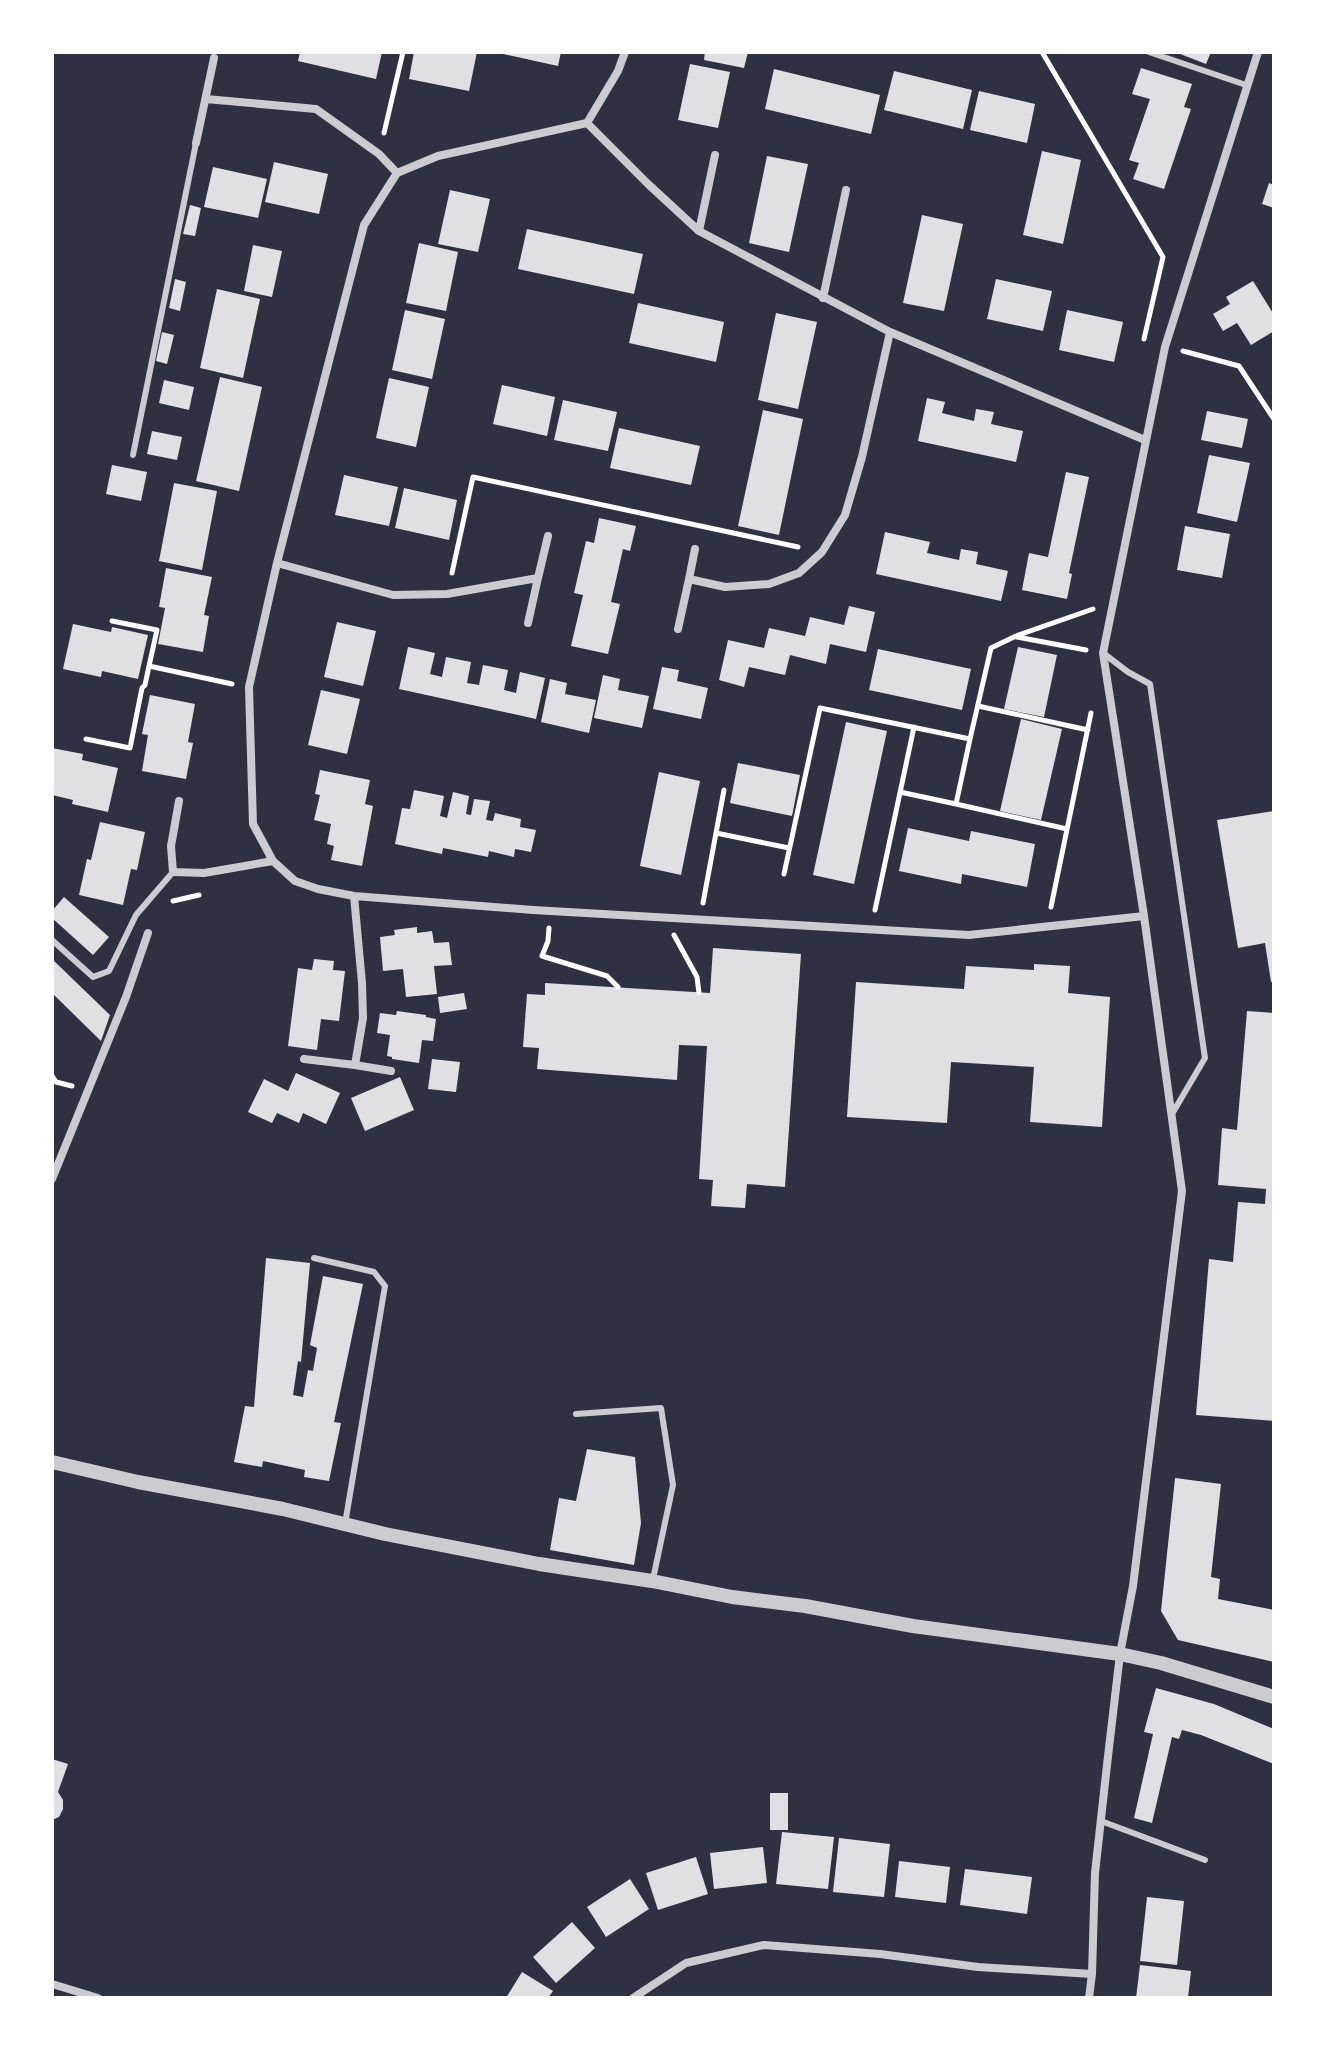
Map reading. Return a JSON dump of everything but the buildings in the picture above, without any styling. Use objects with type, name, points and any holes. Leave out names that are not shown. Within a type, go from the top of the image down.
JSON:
[{"type":"street","points":[[625,52],[618,71],[587,123],[438,156],[397,173],[364,225],[277,563],[249,687],[253,824],[273,861],[295,881],[354,896],[533,910],[969,935],[1144,916]]},
{"type":"street","points":[[1089,1998],[1095,1873],[1120,1654],[1133,1586],[1182,1191],[1103,653],[1165,347],[1258,52]]},
{"type":"street","points":[[196,143],[214,58]]},
{"type":"street","points":[[206,99],[316,109],[379,154],[397,173]]},
{"type":"street","points":[[587,123],[699,231],[890,332],[1145,440]]},
{"type":"street","points":[[699,231],[715,155]]},
{"type":"street","points":[[823,298],[846,190]]},
{"type":"street","points":[[689,579],[725,587],[769,584],[799,573],[822,552],[845,515],[862,457],[890,332]]},
{"type":"street","points":[[528,623],[548,536]]},
{"type":"street","points":[[678,629],[695,549]]},
{"type":"street","points":[[277,563],[393,595],[447,594],[538,578]]},
{"type":"street","points":[[179,801],[171,846],[173,872],[204,873],[273,861]]},
{"type":"street","points":[[354,896],[363,1018],[355,1065]]},
{"type":"street","points":[[52,1179],[148,933]]},
{"type":"street","points":[[304,1059],[391,1071]]},
{"type":"street","points":[[52,1462],[513,1559],[913,1626],[1120,1654],[1274,1697]]},
{"type":"street","points":[[633,1998],[686,1963],[764,1945],[880,1954],[978,1967],[1092,1974]]},
{"type":"street","points":[[52,1984],[98,1998]]},
{"type":"lane","points":[[1149,52],[1246,85]]},
{"type":"lane","points":[[133,455],[196,143]]},
{"type":"lane","points":[[1103,653],[1150,684],[1205,1058],[1172,1114]]},
{"type":"lane","points":[[52,940],[93,977],[109,971],[136,915],[173,872]]},
{"type":"lane","points":[[314,1258],[374,1272],[385,1286],[345,1524]]},
{"type":"lane","points":[[576,1414],[661,1408],[673,1485],[652,1581]]},
{"type":"lane","points":[[1101,1821],[1205,1860]]},
{"type":"path","points":[[379,154],[403,52]]},
{"type":"path","points":[[1042,52],[1163,257],[1143,341],[1239,366],[1274,419]]},
{"type":"path","points":[[447,594],[473,477],[822,552]]},
{"type":"path","points":[[956,804],[991,648],[1016,636],[1113,602]]},
{"type":"path","points":[[86,739],[130,748],[145,685],[157,630],[112,621]]},
{"type":"path","points":[[1016,636],[1103,653]]},
{"type":"path","points":[[149,666],[249,687]]},
{"type":"path","points":[[1047,927],[1094,700]]},
{"type":"path","points":[[978,706],[1088,730]]},
{"type":"path","points":[[784,874],[820,708],[970,739]]},
{"type":"path","points":[[870,930],[914,727]]},
{"type":"path","points":[[699,919],[724,790]]},
{"type":"path","points":[[900,792],[1067,829]]},
{"type":"path","points":[[716,833],[790,848]]},
{"type":"path","points":[[148,933],[157,917],[174,900],[204,894]]},
{"type":"path","points":[[665,917],[697,977],[699,993]]},
{"type":"path","points":[[542,956],[607,976],[618,987]]}]
